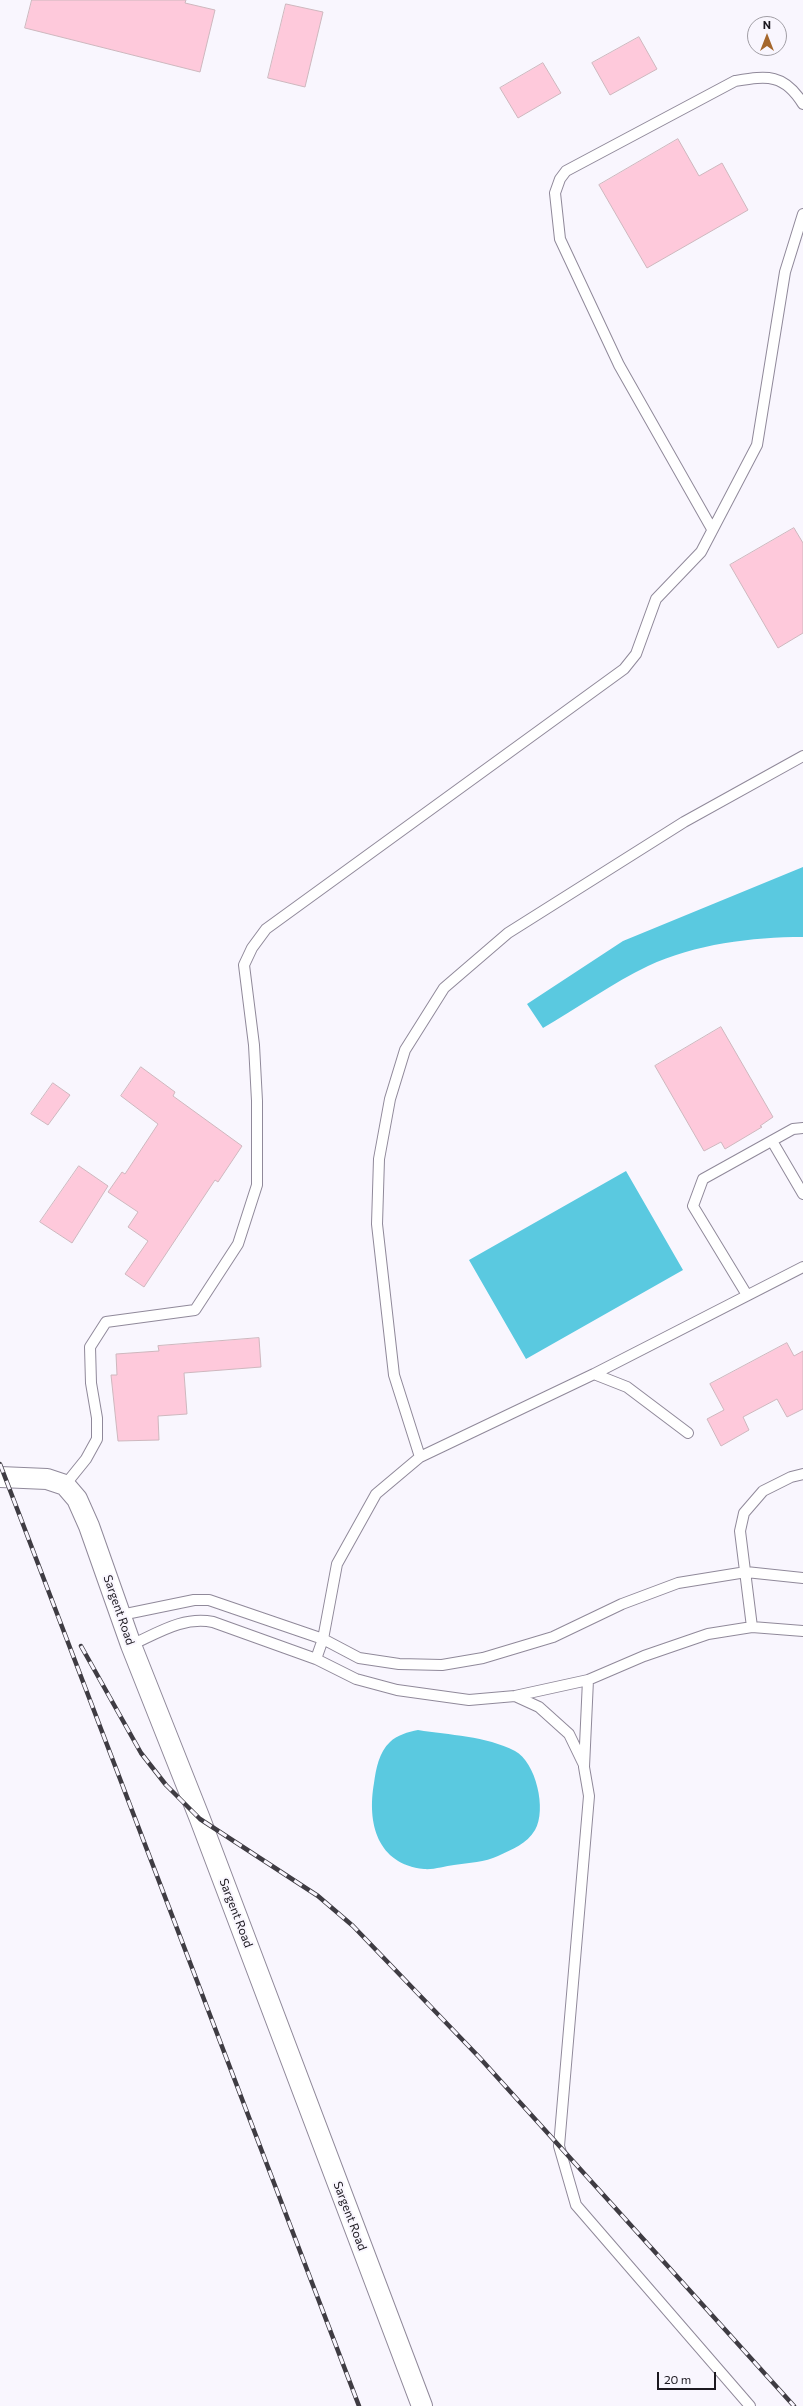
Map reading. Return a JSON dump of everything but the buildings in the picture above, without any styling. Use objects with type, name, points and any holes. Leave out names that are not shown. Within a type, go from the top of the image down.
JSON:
[{"type":"street","name":"Sargent Road","points":[[0,1477],[47,1479],[65,1486],[77,1499],[89,1526],[131,1645],[200,1819],[422,2406]]},
{"type":"lane","points":[[712,529],[619,365],[560,239],[555,193],[560,179],[566,172],[735,81],[763,76],[786,83],[803,104]]},
{"type":"lane","points":[[65,1486],[86,1459],[97,1439],[97,1418],[90,1383],[90,1347],[106,1322],[195,1310],[238,1244],[257,1185],[257,1101],[254,1045],[244,965],[252,948],[266,929],[624,669],[636,654],[656,599],[701,552],[712,529],[719,521],[757,445],[785,272],[803,214]]},
{"type":"lane","points":[[420,1457],[394,1375],[377,1224],[379,1159],[390,1099],[405,1050],[444,988],[508,933],[684,822],[803,756]]},
{"type":"lane","points":[[747,1295],[693,1206],[703,1179],[793,1129],[803,1128]]},
{"type":"lane","points":[[772,1141],[803,1194]]},
{"type":"lane","points":[[316,1659],[323,1639],[337,1564],[376,1494],[420,1457],[594,1374],[803,1267]]},
{"type":"lane","points":[[594,1374],[627,1387],[688,1433]]},
{"type":"lane","points":[[752,1627],[740,1531],[744,1513],[763,1491],[791,1477],[803,1474]]},
{"type":"lane","points":[[121,1615],[194,1600],[209,1600],[323,1639],[359,1658],[398,1664],[442,1665],[483,1658],[553,1637],[622,1604],[678,1583],[746,1572],[803,1578]]},
{"type":"lane","points":[[131,1645],[185,1621],[199,1619],[213,1622],[316,1659],[356,1679],[397,1690],[469,1700],[515,1696],[588,1680],[676,1644],[708,1634],[752,1627],[803,1632]]},
{"type":"lane","points":[[588,1680],[584,1767],[589,1796],[559,2146],[576,2205],[750,2406]]},
{"type":"lane","points":[[515,1696],[539,1708],[569,1734],[584,1767]]},
{"type":"water","points":[[803,867],[803,937],[764,938],[724,943],[666,958],[622,980],[543,1028],[527,1004],[623,941]]},
{"type":"water","points":[[626,1171],[683,1270],[526,1359],[469,1260]]},
{"type":"water","points":[[418,1730],[492,1742],[515,1751],[522,1757],[529,1765],[534,1776],[539,1799],[540,1811],[535,1830],[532,1835],[523,1843],[498,1856],[477,1862],[424,1869],[408,1866],[395,1859],[386,1850],[379,1839],[374,1826],[372,1798],[375,1778],[377,1767],[386,1746],[399,1736]]},
{"type":"railway","points":[[0,1464],[359,2406]]},
{"type":"railway","points":[[81,1646],[141,1753],[166,1785],[200,1819],[318,1896],[353,1926],[479,2057],[794,2406]]}]
